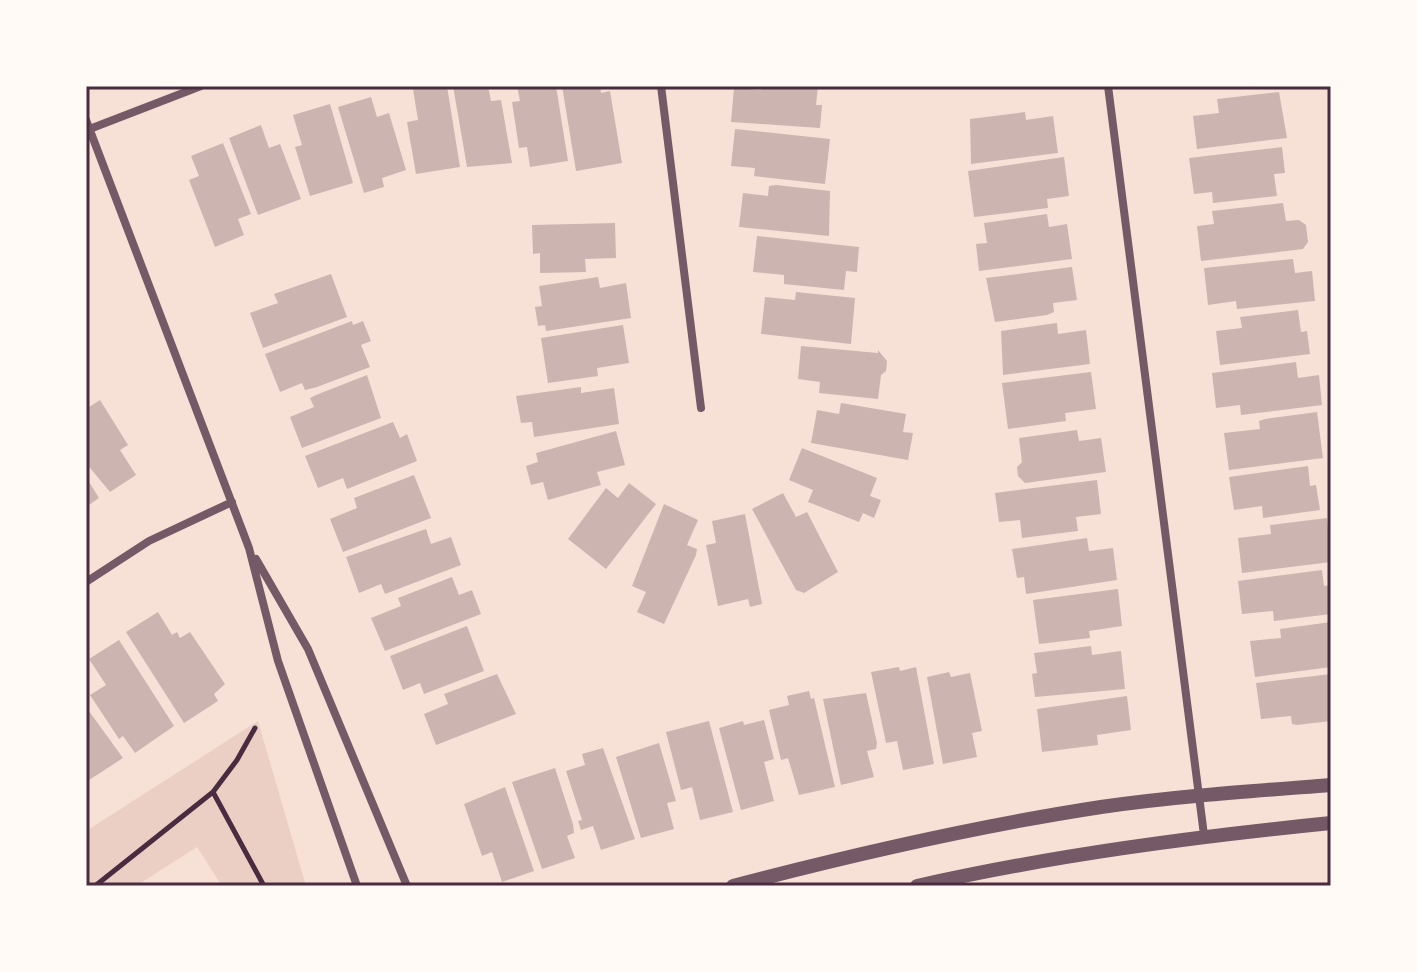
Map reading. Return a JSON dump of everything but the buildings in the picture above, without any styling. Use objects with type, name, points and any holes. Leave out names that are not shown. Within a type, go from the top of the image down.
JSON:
[{"type":"street","points":[[201,86],[87,127],[249,548],[278,661],[357,886]]},
{"type":"street","points":[[661,86],[701,408]]},
{"type":"street","points":[[1108,86],[1204,835]]},
{"type":"street","points":[[86,582],[149,541],[232,502]]},
{"type":"street","points":[[249,548],[308,649],[407,886]]},
{"type":"street","points":[[733,886],[897,845],[1006,823],[1199,795],[1331,785]]},
{"type":"street","points":[[917,886],[1078,854],[1204,835],[1331,823]]},
{"type":"path","points":[[95,886],[213,792],[237,760],[255,728]]},
{"type":"path","points":[[213,792],[264,886]]},
{"type":"shaded area","points":[[258,721],[306,886],[222,886],[197,847],[136,886],[86,886],[86,831]]}]
